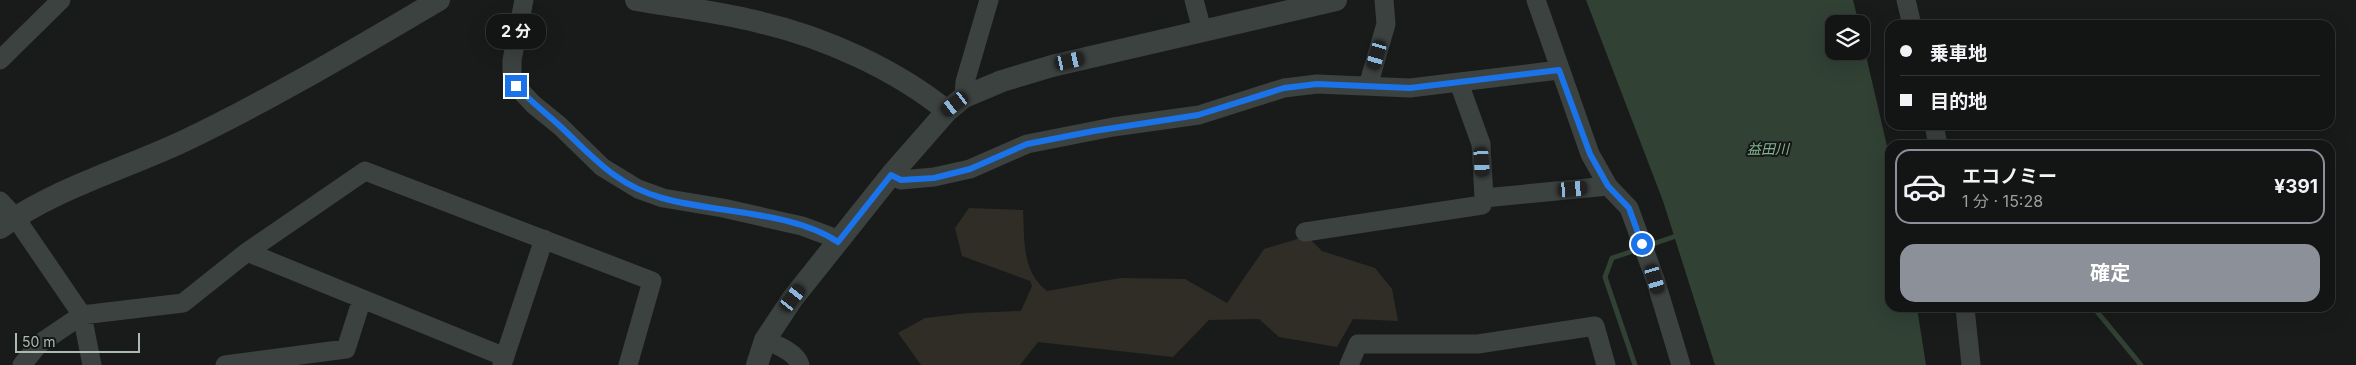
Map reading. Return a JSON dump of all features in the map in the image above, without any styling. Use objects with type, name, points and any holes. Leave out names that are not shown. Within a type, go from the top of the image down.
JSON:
[{"type":"street","points":[[0,60],[61,0]]},
{"type":"street","points":[[92,365],[82,315],[5,216],[181,142],[249,110],[439,0]]},
{"type":"street","points":[[524,0],[512,60],[512,74],[516,86],[602,167],[638,189],[663,198],[723,208],[802,226],[829,236],[838,242]]},
{"type":"street","points":[[636,0],[759,22],[816,38],[870,63],[932,98],[955,104],[1002,81],[1052,66],[1313,3],[1336,0]]},
{"type":"street","points":[[757,365],[765,340],[793,298],[891,175],[955,104],[965,82],[989,0]]},
{"type":"street","points":[[1194,0],[1202,30]]},
{"type":"street","points":[[1368,86],[1386,24],[1384,0]]},
{"type":"street","points":[[1536,0],[1590,154],[1608,186],[1629,208],[1655,279],[1681,365]]},
{"type":"street","points":[[1906,0],[1911,20]]},
{"type":"street","points":[[891,175],[901,180],[934,178],[970,169],[1027,144],[1094,131],[1198,115],[1284,88],[1317,84],[1410,88],[1559,70]]},
{"type":"street","points":[[1305,232],[1482,205],[1484,198],[1481,144],[1459,83]]},
{"type":"street","points":[[22,365],[39,344],[82,315],[183,303],[247,252],[365,171],[652,281],[628,365]]},
{"type":"street","points":[[1484,198],[1608,186]]},
{"type":"street","points":[[247,252],[362,299],[503,361],[544,239]]},
{"type":"street","points":[[224,365],[346,349],[362,299]]},
{"type":"street","points":[[1965,312],[1971,365]]},
{"type":"street","points":[[1349,365],[1358,344],[1478,344],[1595,326],[1606,365]]},
{"type":"street","points":[[765,340],[780,346],[798,360],[800,365]]},
{"type":"shaded area","points":[[969,208],[1023,210],[1026,254],[1033,274],[1047,291],[1120,278],[1185,279],[1227,303],[1264,249],[1307,236],[1322,251],[1375,268],[1392,289],[1398,321],[1353,319],[1337,347],[1279,337],[1259,319],[1209,320],[1173,357],[1038,342],[1020,365],[921,365],[898,333],[925,318],[969,313],[1021,311],[1032,286],[1030,281],[962,256],[955,228]]},
{"type":"water","name":"益田川","points":[[1586,0],[1853,0],[1857,15],[1825,15],[1825,60],[1867,60],[1886,140],[1885,312],[1918,312],[1926,365],[1715,365],[1663,201]]},
{"type":"waterway","points":[[1647,246],[1679,235]]},
{"type":"waterway","points":[[1635,365],[1605,277],[1612,258],[1639,249]]},
{"type":"waterway","points":[[2097,312],[2141,365]]},
{"type":"route","points":[[516,86],[602,167],[638,189],[663,198],[723,208],[802,226],[829,236],[838,242],[891,175],[901,180],[934,178],[970,169],[1027,144],[1056,137],[1198,115],[1239,104],[1284,88],[1317,84],[1410,88],[1559,70],[1590,154],[1608,186],[1629,208],[1642,244]]}]
